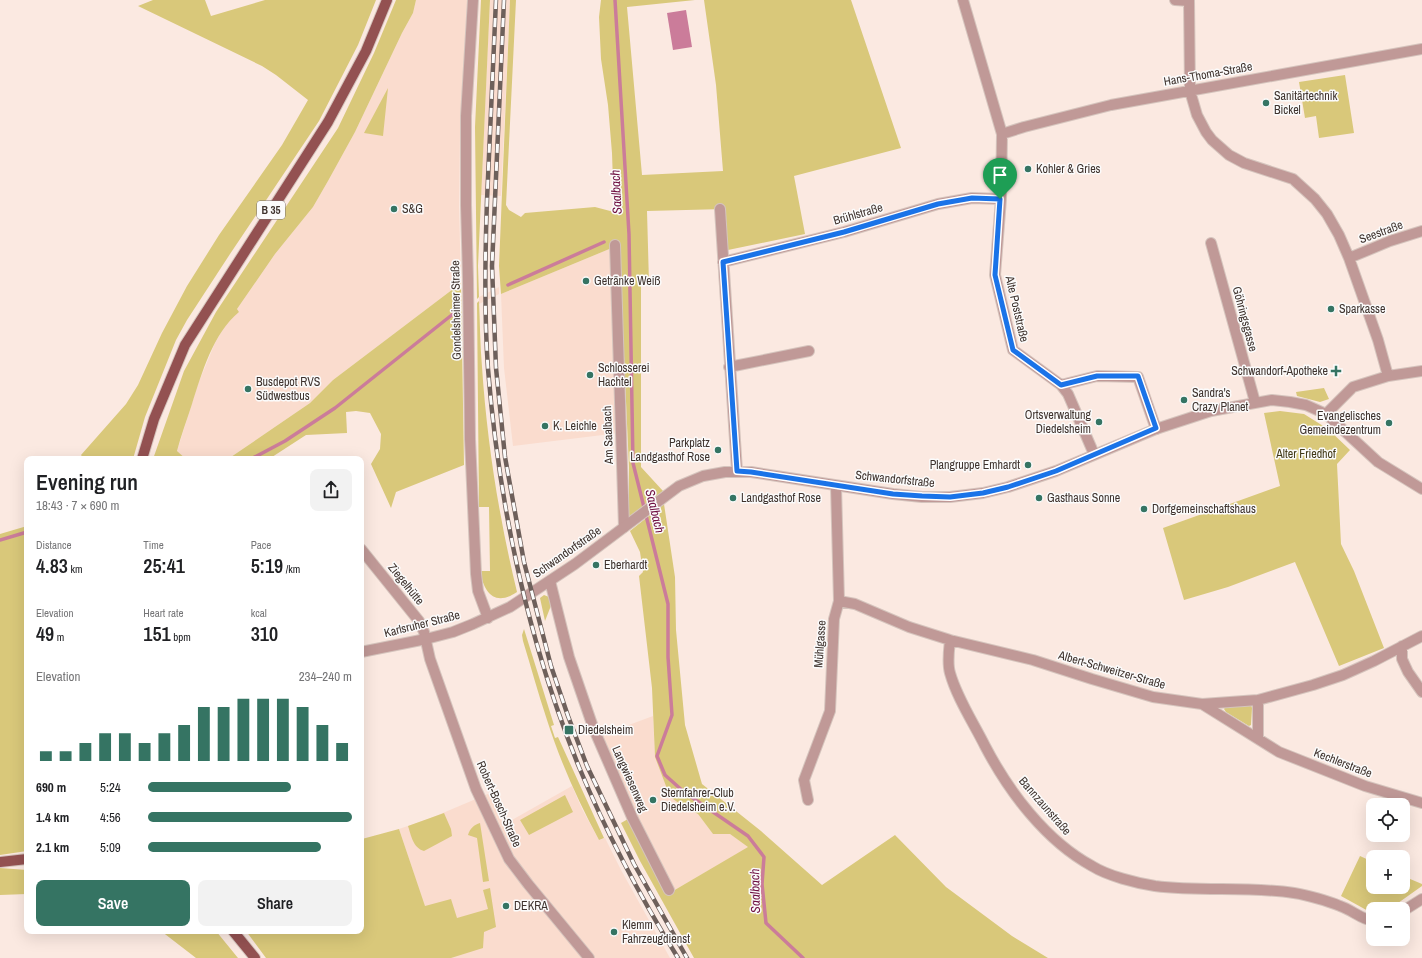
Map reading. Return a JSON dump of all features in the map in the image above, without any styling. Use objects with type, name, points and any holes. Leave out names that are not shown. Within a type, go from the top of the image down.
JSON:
[{"type":"main road","name":"B 35","points":[[143,456],[154,419],[185,346],[328,122],[366,51],[387,0]]},
{"type":"main road","points":[[0,862],[24,859]]},
{"type":"main road","points":[[235,934],[255,958]]},
{"type":"street","name":"Gondelsheimer Straße","points":[[473,0],[466,116],[470,439],[476,574],[478,591],[488,618]]},
{"type":"street","name":"Alte Poststraße","points":[[963,0],[1002,134],[1000,199],[995,275],[1013,350],[1061,385],[1068,394],[1094,454]]},
{"type":"street","points":[[1175,0],[1189,1],[1190,91],[1197,115],[1212,140],[1229,156],[1244,163],[1293,179],[1315,199],[1327,214],[1339,235],[1349,258],[1378,340],[1388,376]]},
{"type":"street","name":"Hans-Thoma-Straße","points":[[1002,134],[1110,105],[1422,49]]},
{"type":"street","name":"Brühlstraße","points":[[723,262],[844,232],[938,204],[972,198],[1000,199]]},
{"type":"street","points":[[720,209],[729,368],[737,471]]},
{"type":"street","name":"Seestraße","points":[[1349,258],[1390,241],[1422,232]]},
{"type":"street","name":"Göhringsgasse","points":[[1211,243],[1255,402]]},
{"type":"street","name":"Am Saalbach","points":[[615,245],[624,527]]},
{"type":"street","points":[[729,368],[809,351]]},
{"type":"street","points":[[1326,414],[1353,387],[1388,376],[1422,370]]},
{"type":"street","points":[[1061,385],[1097,376],[1138,376],[1156,428]]},
{"type":"street","name":"Schwandorfstraße","points":[[488,618],[510,607],[550,581],[679,486],[703,476],[725,472],[751,472],[893,494],[950,497],[983,493],[1008,487],[1056,471],[1156,428],[1211,411],[1272,400],[1306,405],[1326,414],[1378,462],[1422,489]]},
{"type":"street","name":"Mühlgasse","points":[[808,800],[804,780],[830,711],[834,619],[839,601],[836,486]]},
{"type":"street","name":"Ziegelhütte","points":[[364,553],[419,620],[426,639]]},
{"type":"street","name":"Langwiesenweg","points":[[550,581],[569,657],[593,728],[632,817],[669,890]]},
{"type":"street","name":"Albert-Schweitzer-Straße","points":[[839,601],[855,604],[909,627],[950,640],[1033,660],[1092,680],[1152,697],[1202,704],[1258,700],[1343,675],[1422,636]]},
{"type":"street","name":"Karlsruher Straße","points":[[364,651],[453,632],[488,618]]},
{"type":"street","name":"Robert-Bosch-Straße","points":[[426,639],[430,659],[475,786],[509,858],[528,884],[589,958]]},
{"type":"street","name":"Bannzaunstraße","points":[[950,640],[949,672],[998,770],[1024,806],[1057,841],[1074,855],[1092,867],[1114,876],[1155,886],[1294,893],[1341,906],[1366,919]]},
{"type":"street","points":[[1402,646],[1402,659],[1408,672],[1422,692]]},
{"type":"street","points":[[1258,700],[1258,738]]},
{"type":"street","name":"Kechlerstraße","points":[[1202,704],[1279,752],[1365,786],[1422,803]]},
{"type":"street","points":[[1410,907],[1422,899]]},
{"type":"shaded area","points":[[416,0],[467,0],[460,133],[459,207],[461,283],[333,380],[310,403],[232,456],[183,456],[177,451],[198,384],[215,343],[231,318],[239,312],[237,309],[275,254],[313,207],[355,132],[413,13]]},
{"type":"shaded area","points":[[490,0],[510,0],[501,196],[481,195]]},
{"type":"shaded area","points":[[686,10],[692,47],[673,50],[667,13]]},
{"type":"shaded area","points":[[619,245],[627,432],[513,446],[504,368],[501,294]]},
{"type":"shaded area","points":[[499,287],[499,294],[479,304],[479,297]]},
{"type":"shaded area","points":[[653,716],[655,757],[686,808],[698,814],[713,834],[730,834],[749,847],[673,891],[635,815],[602,735]]},
{"type":"shaded area","points":[[572,786],[582,809],[599,840],[605,838],[670,958],[442,958],[399,829],[431,818],[490,793],[503,825]]},
{"type":"green space","points":[[153,0],[205,0],[211,16],[265,0],[376,0],[358,45],[319,121],[230,254],[187,320],[176,340],[145,417],[134,456],[82,456],[81,455],[126,404],[138,385],[162,333],[187,286],[219,235],[282,145],[308,100],[262,66],[138,6]]},
{"type":"green space","points":[[396,0],[416,0],[413,13],[355,132],[313,207],[275,254],[237,309],[239,312],[222,331],[215,342],[182,433],[177,451],[183,456],[154,456],[184,371],[216,312],[338,128],[374,53]]},
{"type":"green space","points":[[481,0],[490,0],[478,266],[479,297],[477,299],[475,127]]},
{"type":"green space","points":[[510,0],[516,0],[506,205],[509,210],[521,217],[525,213],[595,207],[614,212],[612,153],[608,105],[601,59],[599,17],[601,0],[695,0],[627,7],[642,175],[723,171],[716,85],[704,0],[851,0],[901,148],[794,176],[805,234],[728,250],[725,209],[647,211],[649,283],[641,283],[641,467],[663,491],[629,518],[629,468],[619,245],[501,294],[499,266]]},
{"type":"green space","points":[[1345,75],[1354,133],[1319,138],[1316,116],[1305,118],[1299,82]]},
{"type":"green space","points":[[388,88],[383,136],[364,133]]},
{"type":"green space","points":[[461,283],[464,465],[396,492],[391,508],[371,464],[380,449],[381,434],[370,413],[356,411],[346,412],[347,433],[306,435],[274,456],[232,456],[310,403],[333,380]]},
{"type":"green space","points":[[479,301],[481,359],[487,423],[499,508],[517,592],[502,598],[497,598],[488,591],[484,586],[480,571],[490,571],[489,507],[479,507],[477,303]]},
{"type":"green space","points":[[1324,388],[1329,399],[1320,402],[1297,396],[1296,392]]},
{"type":"green space","name":"Alter Friedhof","points":[[1280,411],[1304,414],[1328,429],[1350,450],[1337,464],[1341,544],[1354,571],[1384,648],[1339,666],[1295,562],[1228,587],[1184,600],[1163,528],[1280,486],[1264,413]]},
{"type":"green space","points":[[664,504],[675,577],[676,630],[685,725],[702,784],[761,831],[822,885],[895,835],[946,887],[1012,936],[1048,958],[694,958],[640,861],[621,823],[635,815],[673,891],[748,847],[730,834],[713,834],[698,814],[673,799],[666,786],[655,757],[652,688],[639,576],[643,572],[640,552],[630,531]]},
{"type":"green space","points":[[24,527],[24,851],[0,855],[0,534]]},
{"type":"green space","points":[[544,595],[549,597],[552,603],[545,621],[540,598]]},
{"type":"green space","points":[[524,629],[554,725],[551,726],[555,738],[558,737],[604,838],[599,840],[570,781],[552,735],[523,641],[522,635]]},
{"type":"green space","points":[[1227,705],[1251,705],[1251,725],[1249,726],[1226,712],[1224,709]]},
{"type":"green space","points":[[565,795],[573,812],[529,835],[520,820]]},
{"type":"green space","points":[[444,813],[451,829],[452,836],[424,851],[417,847],[413,841],[408,826]]},
{"type":"green space","points":[[480,823],[489,881],[483,882],[477,838],[468,835],[472,827]]},
{"type":"green space","points":[[399,829],[425,906],[451,899],[457,918],[488,909],[483,890],[490,888],[496,927],[484,932],[483,948],[451,958],[266,958],[248,934],[364,934],[364,838]]},
{"type":"green space","points":[[1360,856],[1366,859],[1366,894],[1410,894],[1410,879],[1422,884],[1422,886],[1399,902],[1366,902],[1366,910],[1341,896]]},
{"type":"green space","points":[[0,868],[24,870],[24,894],[0,895]]},
{"type":"green space","points":[[165,934],[218,934],[238,958],[196,958]]},
{"type":"waterway","name":"Saalbach","points":[[615,0],[629,234],[633,463],[668,604],[668,657],[672,715],[657,756],[665,775],[684,792],[748,836],[764,857],[762,884],[766,923],[803,958]]},
{"type":"waterway","points":[[508,285],[604,242]]},
{"type":"waterway","points":[[257,456],[285,441],[335,408],[453,314]]},
{"type":"waterway","points":[[0,540],[24,533]]},
{"type":"railway","points":[[496,0],[486,221],[485,284],[488,369],[493,420],[508,521],[518,572],[545,671],[579,767],[589,791],[625,864],[678,958]]},
{"type":"railway","points":[[504,0],[492,266],[496,368],[505,457],[524,562],[551,666],[587,766],[634,864],[687,958]]},
{"type":"place","name":"Sanitärtechnik Bickel","points":[[1266,103]]},
{"type":"place","name":"Kohler & Gries","points":[[1028,169]]},
{"type":"place","name":"S&G","points":[[394,209]]},
{"type":"place","name":"Getränke Weiß","points":[[586,281]]},
{"type":"place","name":"Sparkasse","points":[[1331,309]]},
{"type":"place","name":"Schwandorf-Apotheke","points":[[1336,371]]},
{"type":"place","name":"Schlosserei Hachtel","points":[[590,375]]},
{"type":"place","name":"Busdepot RVS Südwestbus","points":[[248,389]]},
{"type":"place","name":"Sandra's Crazy Planet","points":[[1184,400]]},
{"type":"place","name":"Ortsverwaltung Diedelsheim","points":[[1099,422]]},
{"type":"place","name":"Evangelisches Gemeindezentrum","points":[[1389,423]]},
{"type":"place","name":"K. Leichle","points":[[545,426]]},
{"type":"place","name":"Parkplatz Landgasthof Rose","points":[[718,450]]},
{"type":"place","name":"Plangruppe Emhardt","points":[[1028,465]]},
{"type":"place","name":"Landgasthof Rose","points":[[733,498]]},
{"type":"place","name":"Gasthaus Sonne","points":[[1039,498]]},
{"type":"place","name":"Dorfgemeinschaftshaus","points":[[1144,509]]},
{"type":"place","name":"Eberhardt","points":[[596,565]]},
{"type":"place","name":"Diedelsheim","points":[[569,730]]},
{"type":"place","name":"Sternfahrer-Club Diedelsheim e.V.","points":[[653,800]]},
{"type":"place","name":"DEKRA","points":[[506,906]]},
{"type":"place","name":"Klemm Fahrzeugdienst","points":[[614,932]]},
{"type":"route","points":[[972,198],[1000,199],[995,275],[1013,350],[1061,385],[1097,376],[1138,376],[1156,428],[1056,471],[1008,487],[983,493],[950,497],[893,494],[737,471],[723,262],[738,257],[844,232],[938,204],[972,198]]}]
